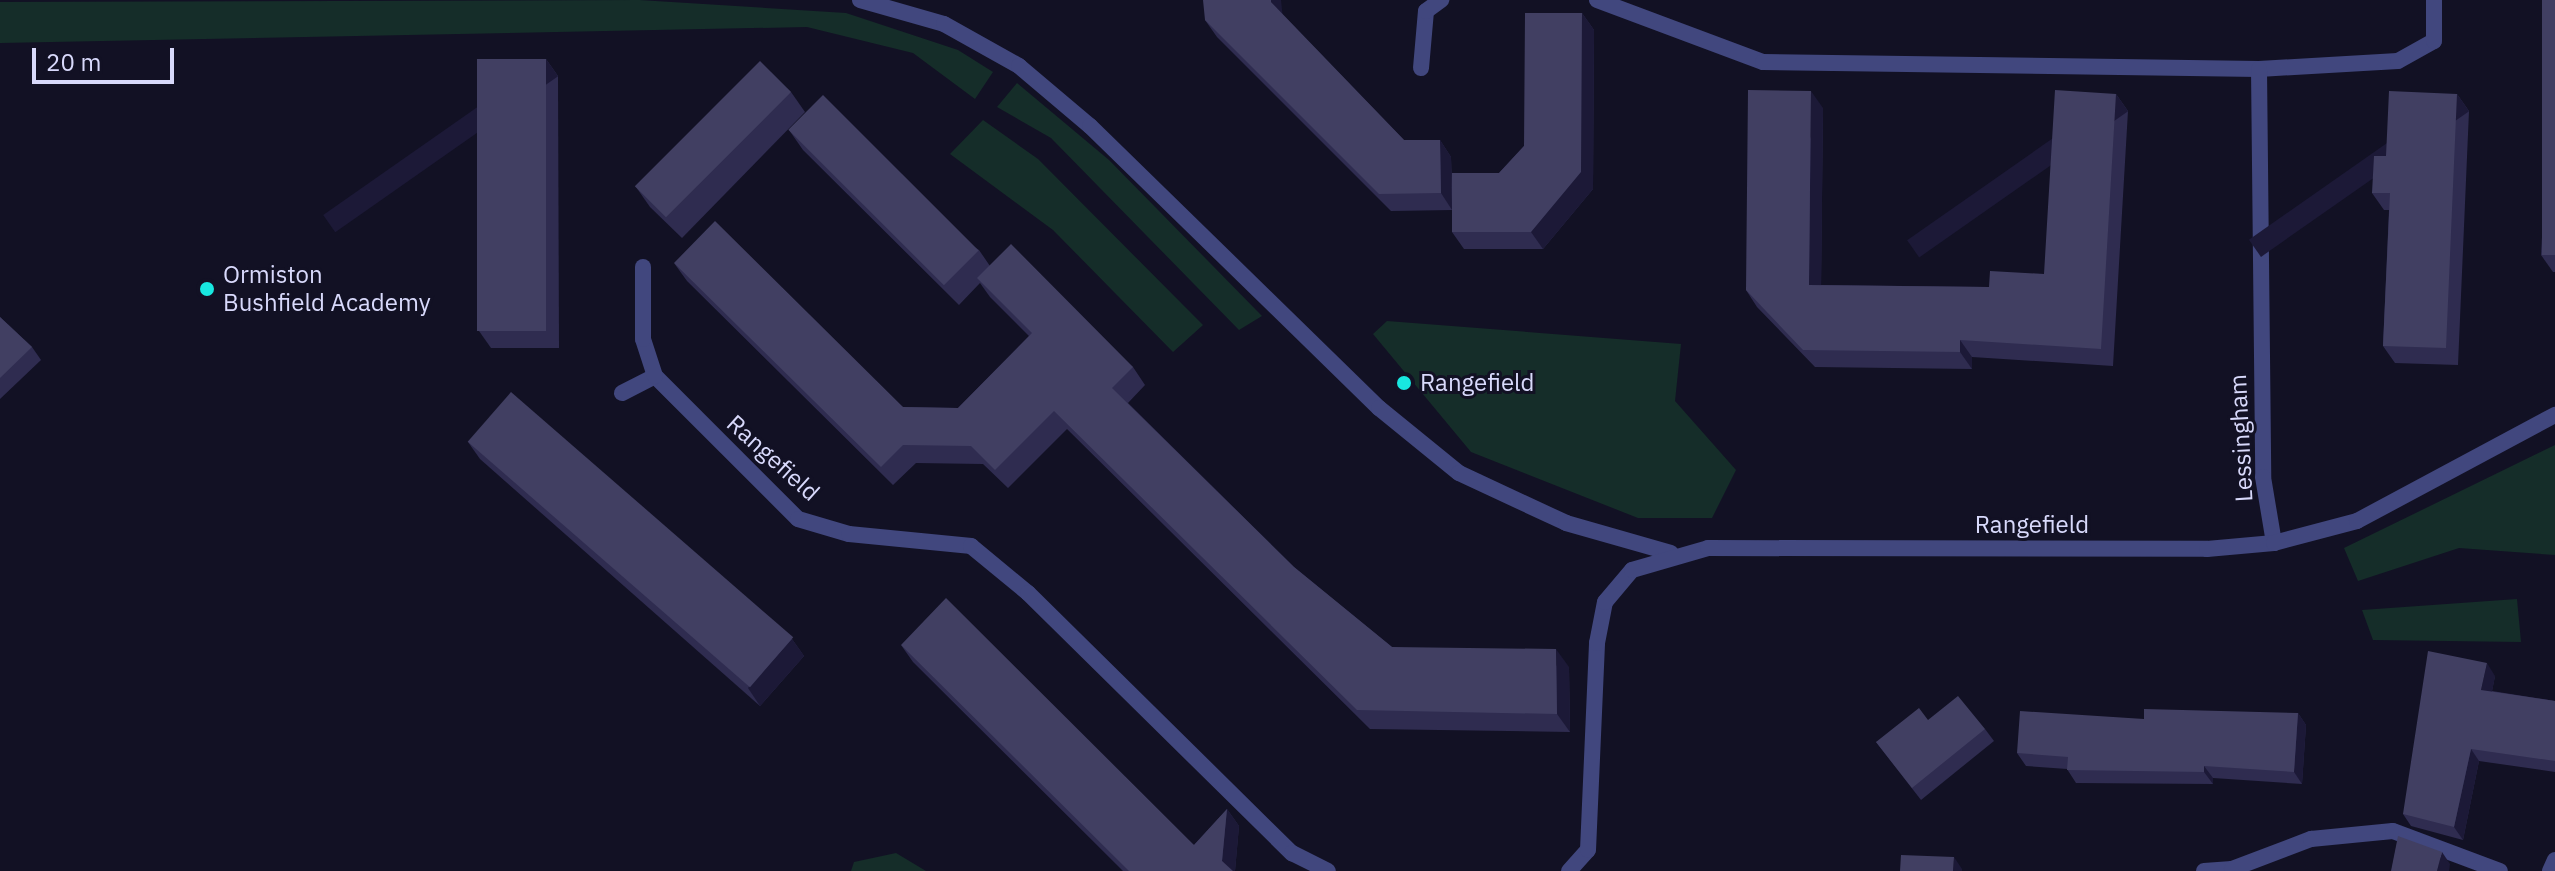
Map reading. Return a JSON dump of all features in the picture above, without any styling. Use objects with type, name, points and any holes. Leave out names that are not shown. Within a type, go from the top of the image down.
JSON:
[{"type":"street","points":[[860,0],[944,24],[1019,66],[1090,126],[1379,408],[1459,473],[1566,523],[1671,553]]},
{"type":"street","points":[[1421,68],[1426,11],[1441,0]]},
{"type":"street","points":[[1597,0],[1763,62],[2259,69],[2398,61],[2434,41],[2434,0]]},
{"type":"street","name":"Lessingham","points":[[2259,69],[2263,477],[2274,543]]},
{"type":"street","name":"Rangefield","points":[[643,267],[643,339],[655,376],[798,519],[849,534],[971,546],[1028,593],[1292,853],[1328,871]]},
{"type":"street","points":[[622,393],[655,376]]},
{"type":"street","points":[[2274,543],[2357,521],[2555,415]]},
{"type":"street","name":"Rangefield","points":[[1569,871],[1588,850],[1596,657],[1605,602],[1632,570],[1671,553],[2207,549],[2274,543]]},
{"type":"street","points":[[2204,871],[2232,869],[2311,839],[2393,831],[2500,871]]},
{"type":"street","points":[[2550,871],[2555,860]]},
{"type":"green space","points":[[639,0],[846,13],[958,50],[993,72],[975,99],[913,53],[807,27],[0,43],[0,2]]},
{"type":"green space","points":[[1017,83],[1109,160],[1262,316],[1239,330],[1051,138],[997,107]]},
{"type":"green space","points":[[983,120],[1038,159],[1203,325],[1173,352],[1053,230],[950,154]]},
{"type":"green space","points":[[1387,321],[1681,344],[1675,401],[1736,470],[1712,518],[1638,518],[1471,452],[1373,334]]},
{"type":"green space","points":[[2555,445],[2555,555],[2459,548],[2358,581],[2344,548]]},
{"type":"green space","points":[[2517,599],[2521,642],[2373,640],[2362,610]]},
{"type":"green space","points":[[896,853],[926,871],[851,871],[854,862]]},
{"type":"building","points":[[1203,0],[1271,0],[1404,140],[1440,140],[1441,193],[1379,194],[1205,20]]},
{"type":"building","points":[[2542,0],[2555,0],[2555,255],[2542,255]]},
{"type":"building","points":[[1525,13],[1582,13],[1581,172],[1531,232],[1452,232],[1452,173],[1499,173],[1524,146]]},
{"type":"building","points":[[477,59],[546,59],[546,331],[477,331]]},
{"type":"building","points":[[760,61],[791,92],[666,217],[635,186]]},
{"type":"building","points":[[1748,90],[1811,91],[1809,285],[1989,287],[1990,271],[2044,274],[2055,90],[2116,94],[2101,349],[1960,340],[1960,352],[1803,350],[1746,290]]},
{"type":"building","points":[[2389,91],[2457,94],[2446,348],[2383,346],[2390,193],[2372,193],[2374,156],[2386,156]]},
{"type":"building","points":[[823,95],[979,251],[944,285],[788,130]]},
{"type":"building","points":[[715,221],[903,407],[958,408],[1032,333],[977,278],[1011,244],[1133,367],[1112,388],[1294,567],[1392,647],[1556,649],[1557,714],[1357,710],[1054,411],[995,470],[971,446],[903,445],[881,467],[674,263]]},
{"type":"building","points":[[0,317],[32,347],[0,378]]},
{"type":"building","points":[[511,392],[793,637],[750,687],[468,442]]},
{"type":"building","points":[[946,598],[1194,845],[1227,809],[1222,861],[1233,871],[1129,871],[901,645]]},
{"type":"building","points":[[2428,651],[2487,663],[2481,690],[2555,701],[2555,761],[2471,749],[2454,827],[2403,814]]},
{"type":"building","points":[[1958,696],[1985,729],[1912,788],[1876,742],[1919,708],[1928,720]]},
{"type":"building","points":[[2144,709],[2298,713],[2294,772],[2204,766],[2204,772],[2067,770],[2068,757],[2017,753],[2020,711],[2144,719]]},
{"type":"building","points":[[2398,836],[2442,852],[2437,871],[2391,871]]},
{"type":"building","points":[[1901,855],[1954,857],[1953,871],[1900,871]]},
{"type":"place","name":"Ormiston Bushfield Academy","points":[[207,289]]},
{"type":"place","name":"Rangefield","points":[[1404,383]]}]
